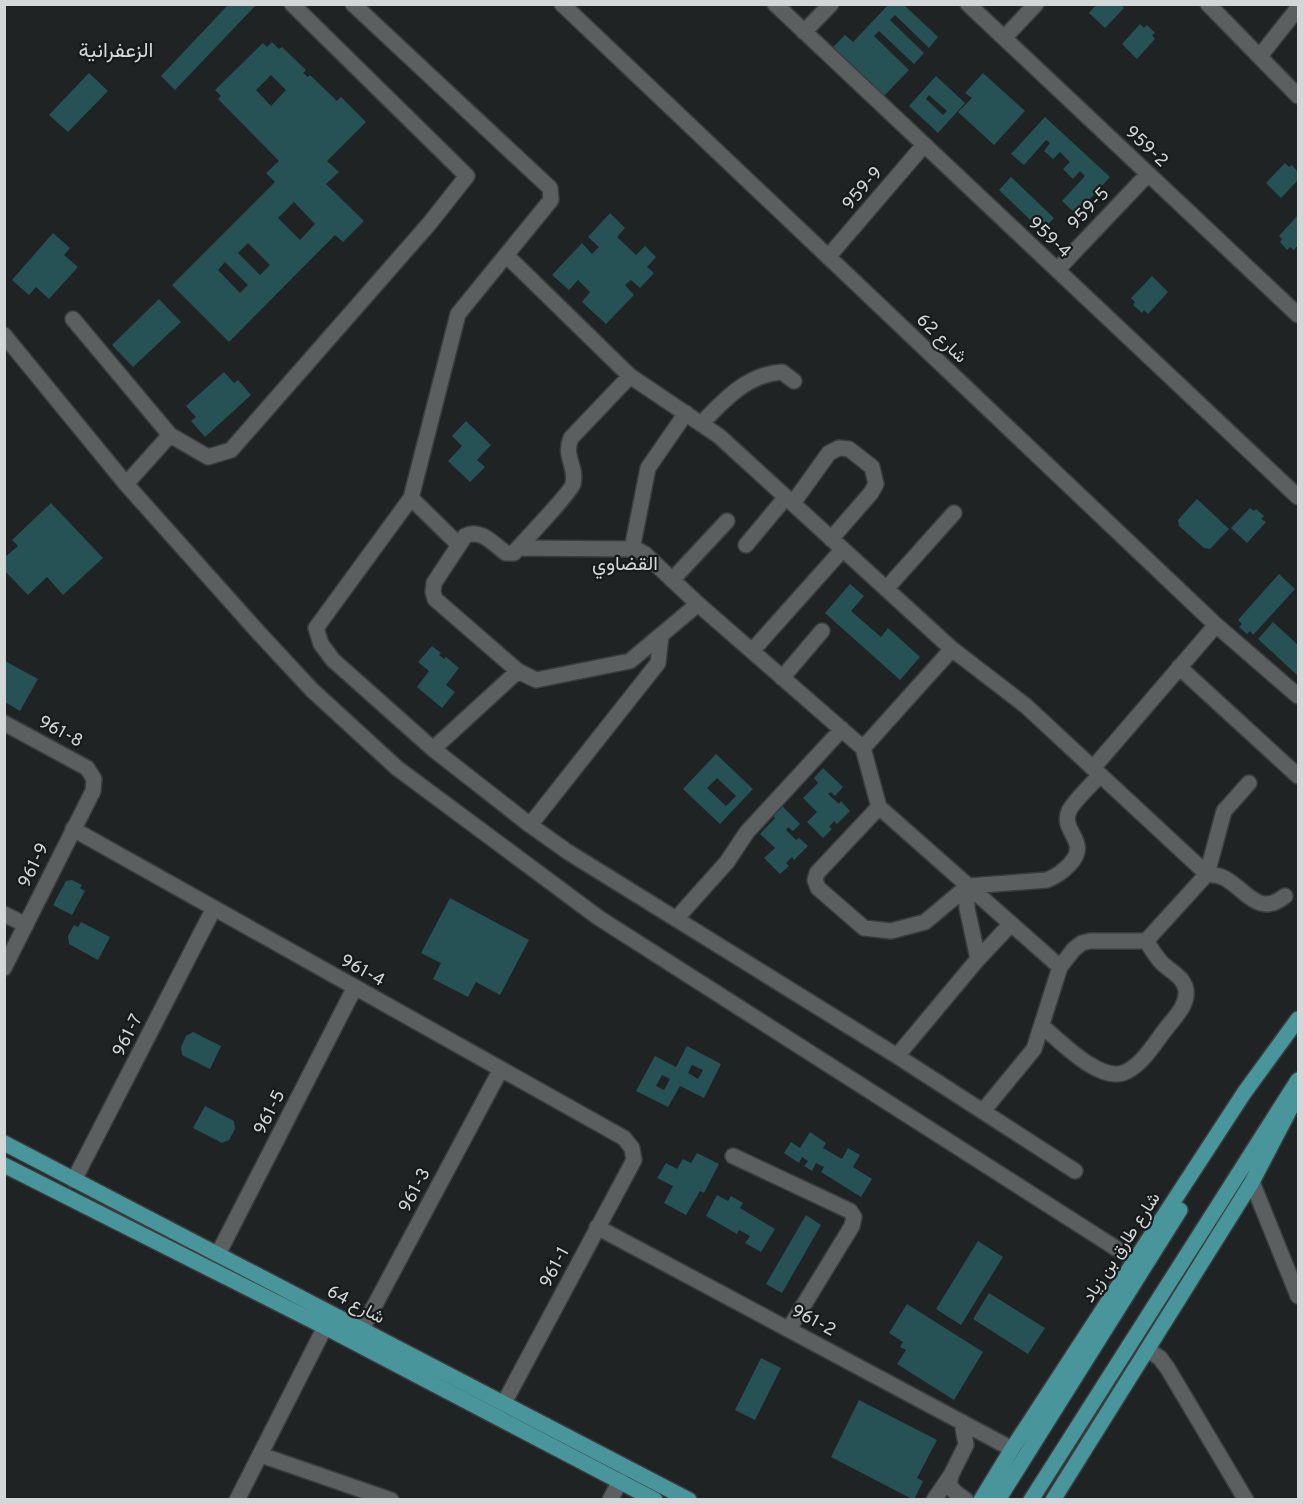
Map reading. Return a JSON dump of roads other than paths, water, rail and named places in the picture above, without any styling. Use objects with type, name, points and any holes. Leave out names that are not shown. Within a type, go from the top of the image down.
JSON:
[{"type":"main road","name":"شارع طارق بن زياد","points":[[981,1500],[1244,1093],[1299,1021]]},
{"type":"main road","points":[[998,1500],[1299,1021]]},
{"type":"main road","points":[[1031,1500],[1299,1080]]},
{"type":"main road","points":[[1053,1500],[1252,1182],[1299,1094]]},
{"type":"main road","name":"شارع 64","points":[[4,1143],[689,1500]]},
{"type":"main road","name":"شارع 64","points":[[4,1165],[325,1327],[656,1500]]},
{"type":"street","points":[[73,319],[170,435],[208,457],[231,450],[429,224],[467,176],[292,4]]},
{"type":"street","points":[[353,4],[550,188],[551,200],[458,314],[411,498],[316,628],[321,644],[333,660],[433,748],[530,825],[568,852],[897,1056],[1075,1171]]},
{"type":"street","name":"شارع 62","points":[[562,4],[1216,625],[1299,696]]},
{"type":"street","name":"959-4","points":[[775,4],[1299,497]]},
{"type":"street","points":[[804,32],[831,4]]},
{"type":"street","name":"959-2","points":[[968,4],[1299,315]]},
{"type":"street","points":[[1004,38],[1036,4]]},
{"type":"street","points":[[1208,4],[1299,96]]},
{"type":"street","points":[[1260,56],[1299,8]]},
{"type":"street","name":"959-9","points":[[828,257],[924,145]]},
{"type":"street","name":"959-5","points":[[1057,270],[1148,174]]},
{"type":"street","points":[[506,255],[630,376],[719,436],[952,649],[1026,706],[1207,874],[1222,877],[1253,901],[1268,904],[1279,901],[1285,896]]},
{"type":"street","points":[[4,335],[126,484],[312,690],[397,768],[599,918],[1136,1261]]},
{"type":"street","points":[[701,424],[729,395],[754,379],[771,372],[782,372],[794,381]]},
{"type":"street","points":[[630,376],[571,438],[567,447],[574,471],[573,486],[514,553],[506,554],[479,533],[473,532],[465,536],[434,583],[435,599],[518,671],[536,680],[630,661],[698,604]]},
{"type":"street","points":[[632,549],[648,468],[686,413]]},
{"type":"street","points":[[126,484],[170,435]]},
{"type":"street","points":[[746,544],[789,500],[829,453],[838,448],[849,449],[872,467],[876,484],[871,493],[831,539]]},
{"type":"street","points":[[411,498],[459,545]]},
{"type":"street","points":[[886,589],[954,513]]},
{"type":"street","points":[[672,580],[727,521]]},
{"type":"street","points":[[518,548],[632,549],[645,554],[698,604],[863,748],[879,807],[1060,967]]},
{"type":"street","points":[[752,651],[843,549]]},
{"type":"street","points":[[879,807],[817,873],[815,880],[818,888],[864,928],[891,931],[925,922],[967,887],[1047,880],[1059,876],[1077,856],[1078,844],[1067,822],[1069,811],[1096,772],[1216,625]]},
{"type":"street","points":[[782,678],[822,631]]},
{"type":"street","points":[[530,825],[658,663],[661,635]]},
{"type":"street","points":[[863,748],[952,649]]},
{"type":"street","points":[[1179,668],[1299,776]]},
{"type":"street","points":[[433,748],[518,671]]},
{"type":"street","name":"961-8","points":[[4,723],[87,768],[94,779]]},
{"type":"street","points":[[676,919],[727,862],[747,832],[842,729]]},
{"type":"street","name":"961-9","points":[[4,968],[93,791],[94,779]]},
{"type":"street","points":[[983,1111],[1034,1049],[1060,967],[1074,949],[1090,941],[1146,941],[1207,874],[1224,811],[1249,783]]},
{"type":"street","name":"961-4","points":[[73,829],[624,1138],[632,1148]]},
{"type":"street","points":[[967,887],[967,908],[978,959]]},
{"type":"street","name":"961-7","points":[[74,1180],[214,908]]},
{"type":"street","points":[[4,914],[26,925]]},
{"type":"street","points":[[897,1056],[1010,924]]},
{"type":"street","points":[[1042,1026],[1088,1065],[1112,1074],[1122,1074],[1130,1070],[1148,1053],[1182,1008],[1186,994],[1186,988],[1180,977],[1161,963],[1146,941]]},
{"type":"street","name":"961-5","points":[[218,1254],[355,987]]},
{"type":"street","name":"961-3","points":[[362,1329],[501,1069]]},
{"type":"street","name":"961-1","points":[[504,1403],[634,1160],[632,1148]]},
{"type":"street","points":[[733,1156],[850,1211],[854,1217],[852,1226],[789,1329]]},
{"type":"street","points":[[1252,1182],[1299,1296]]},
{"type":"street","name":"961-2","points":[[597,1227],[1012,1449]]},
{"type":"street","points":[[237,1500],[325,1327]]},
{"type":"street","points":[[1148,1350],[1160,1358],[1168,1369],[1246,1500]]},
{"type":"street","points":[[934,1500],[951,1475],[966,1445],[962,1422]]},
{"type":"street","points":[[261,1455],[391,1500]]},
{"type":"street","points":[[951,1475],[950,1485],[966,1500]]},
{"type":"street","points":[[610,1500],[620,1481]]},
{"type":"district","name":"الزعفرانية","points":[[116,50]]},
{"type":"district","name":"القضاوي","points":[[625,563]]}]
